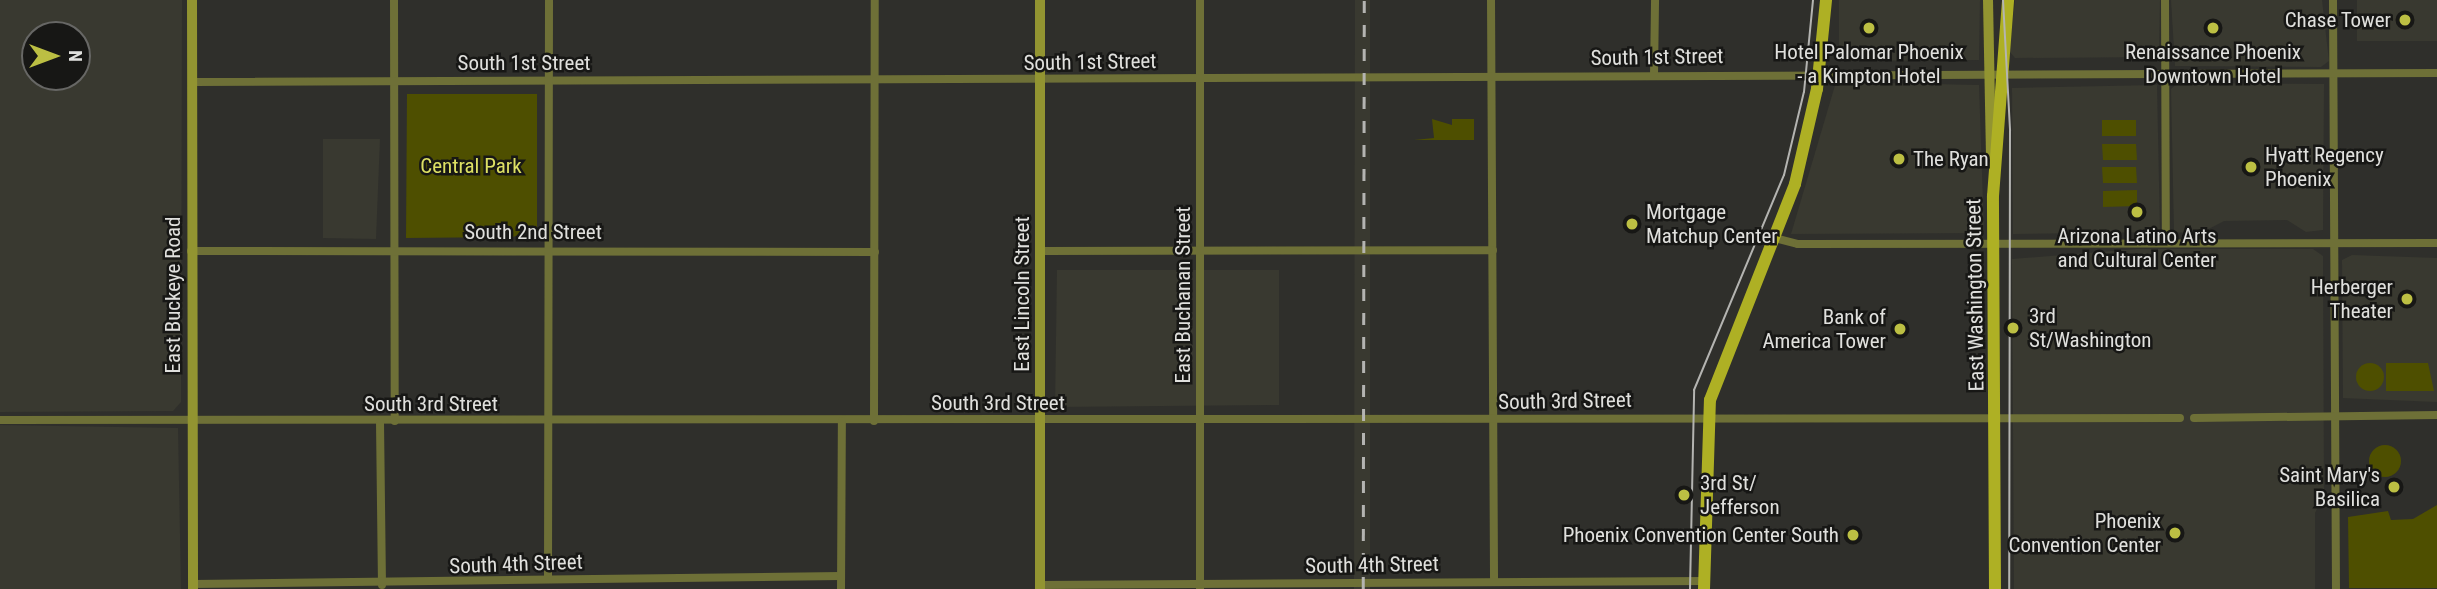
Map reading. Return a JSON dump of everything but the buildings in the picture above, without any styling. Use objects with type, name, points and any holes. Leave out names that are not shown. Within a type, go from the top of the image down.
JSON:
[{"type":"main road","name":"East Buckeye Road","points":[[192,0],[193,586]]},
{"type":"main road","name":"East Lincoln Street","points":[[1040,0],[1040,587]]},
{"type":"main road","points":[[1704,585],[1707,417],[1804,151],[1819,73],[1826,0]]},
{"type":"main road","name":"East Washington Street","points":[[1988,0],[1988,72],[1996,244],[1995,589]]},
{"type":"main road","points":[[1993,196],[2008,0]]},
{"type":"street","points":[[394,0],[395,421]]},
{"type":"street","points":[[548,579],[549,0]]},
{"type":"street","points":[[874,421],[875,0]]},
{"type":"street","name":"East Buchanan Street","points":[[1200,0],[1200,587]]},
{"type":"street","points":[[1491,0],[1494,581]]},
{"type":"street","points":[[1654,75],[1655,0]]},
{"type":"street","points":[[2165,0],[2166,242]]},
{"type":"street","points":[[2333,0],[2336,589]]},
{"type":"street","name":"South 1st Street","points":[[193,82],[876,81],[1988,72],[2437,73]]},
{"type":"street","points":[[1774,238],[1798,244],[2437,243]]},
{"type":"street","name":"South 2nd Street","points":[[191,251],[549,249],[875,252]]},
{"type":"street","points":[[1042,251],[1493,250]]},
{"type":"street","points":[[2194,418],[2437,415]]},
{"type":"street","name":"South 3rd Street","points":[[0,420],[550,422],[1707,417],[2180,418]]},
{"type":"street","points":[[841,589],[842,421]]},
{"type":"street","points":[[380,422],[382,585]]},
{"type":"street","name":"South 4th Street","points":[[193,586],[841,576]]},
{"type":"street","name":"South 4th Street","points":[[1040,587],[1200,587],[1494,581],[1704,585]]},
{"type":"shaded area","points":[[0,0],[182,0],[181,402],[173,411],[0,412]]},
{"type":"shaded area","points":[[1355,0],[1370,0],[1370,589],[1354,589]]},
{"type":"shaded area","points":[[1839,0],[1980,0],[1979,60],[1839,61]]},
{"type":"shaded area","points":[[2015,0],[2160,0],[2159,57],[2015,58],[2009,51]]},
{"type":"shaded area","points":[[2171,0],[2322,0],[2329,61],[2321,67],[2175,66]]},
{"type":"shaded area","points":[[2357,0],[2437,0],[2437,41],[2357,41]]},
{"type":"shaded area","name":"The Ryan","points":[[1836,82],[1979,85],[1984,233],[1791,234]]},
{"type":"shaded area","points":[[2178,83],[2324,84],[2323,230],[2306,232],[2287,220],[2224,221],[2199,234],[2174,232],[2171,89]]},
{"type":"shaded area","points":[[2157,85],[2160,232],[2013,234],[2012,88]]},
{"type":"shaded area","points":[[323,139],[380,139],[376,239],[323,238]]},
{"type":"shaded area","points":[[2137,249],[2313,249],[2323,256],[2324,494],[2315,513],[2315,589],[2014,589],[2012,259]]},
{"type":"shaded area","points":[[2352,255],[2437,258],[2437,402],[2343,398],[2342,260]]},
{"type":"shaded area","points":[[1057,270],[1279,270],[1279,405],[1055,407]]},
{"type":"shaded area","points":[[0,425],[178,428],[181,589],[0,589]]},
{"type":"green space","name":"Central Park","points":[[407,94],[537,94],[537,228],[513,237],[406,238]]},
{"type":"green space","points":[[1432,119],[1452,125],[1452,119],[1474,119],[1474,140],[1414,140],[1434,138]]},
{"type":"green space","points":[[2102,120],[2136,120],[2136,136],[2102,136]]},
{"type":"green space","points":[[2102,144],[2136,144],[2137,160],[2103,160]]},
{"type":"green space","points":[[2102,167],[2136,167],[2137,183],[2103,183]]},
{"type":"green space","points":[[2137,190],[2137,206],[2103,207],[2103,191]]},
{"type":"green space","points":[[2370,363],[2380,367],[2384,377],[2380,387],[2370,391],[2360,387],[2356,377],[2360,367]]},
{"type":"green space","points":[[2386,363],[2428,363],[2434,391],[2386,391]]},
{"type":"green space","points":[[2385,445],[2396,450],[2401,461],[2396,472],[2385,477],[2374,472],[2369,461],[2374,450]]},
{"type":"green space","points":[[2437,505],[2437,588],[2349,588],[2348,517],[2388,511],[2391,520],[2413,519]]},
{"type":"tram line","points":[[1690,589],[1694,390],[1784,175],[1804,92],[1813,0]]},
{"type":"tram line","points":[[2003,0],[2010,131],[2009,589]]},
{"type":"railway","points":[[1363,589],[1364,0]]},
{"type":"place","name":"Chase Tower","points":[[2405,20]]},
{"type":"place","name":"Hotel Palomar Phoenix - a Kimpton Hotel","points":[[1869,28]]},
{"type":"place","name":"Renaissance Phoenix Downtown Hotel","points":[[2213,28]]},
{"type":"place","name":"The Ryan","points":[[1899,159]]},
{"type":"place","name":"Hyatt Regency Phoenix","points":[[2251,167]]},
{"type":"place","name":"Arizona Latino Arts and Cultural Center","points":[[2137,212]]},
{"type":"place","name":"Mortgage Matchup Center","points":[[1632,224]]},
{"type":"place","name":"Herberger Theater","points":[[2407,299]]},
{"type":"place","name":"3rd St/Washington","points":[[2013,328]]},
{"type":"place","name":"Bank of America Tower","points":[[1900,329]]},
{"type":"place","name":"Saint Mary's Basilica","points":[[2394,487]]},
{"type":"place","name":"3rd St/ Jefferson","points":[[1684,495]]},
{"type":"place","name":"Phoenix Convention Center","points":[[2175,533]]},
{"type":"place","name":"Phoenix Convention Center South","points":[[1853,535]]}]
